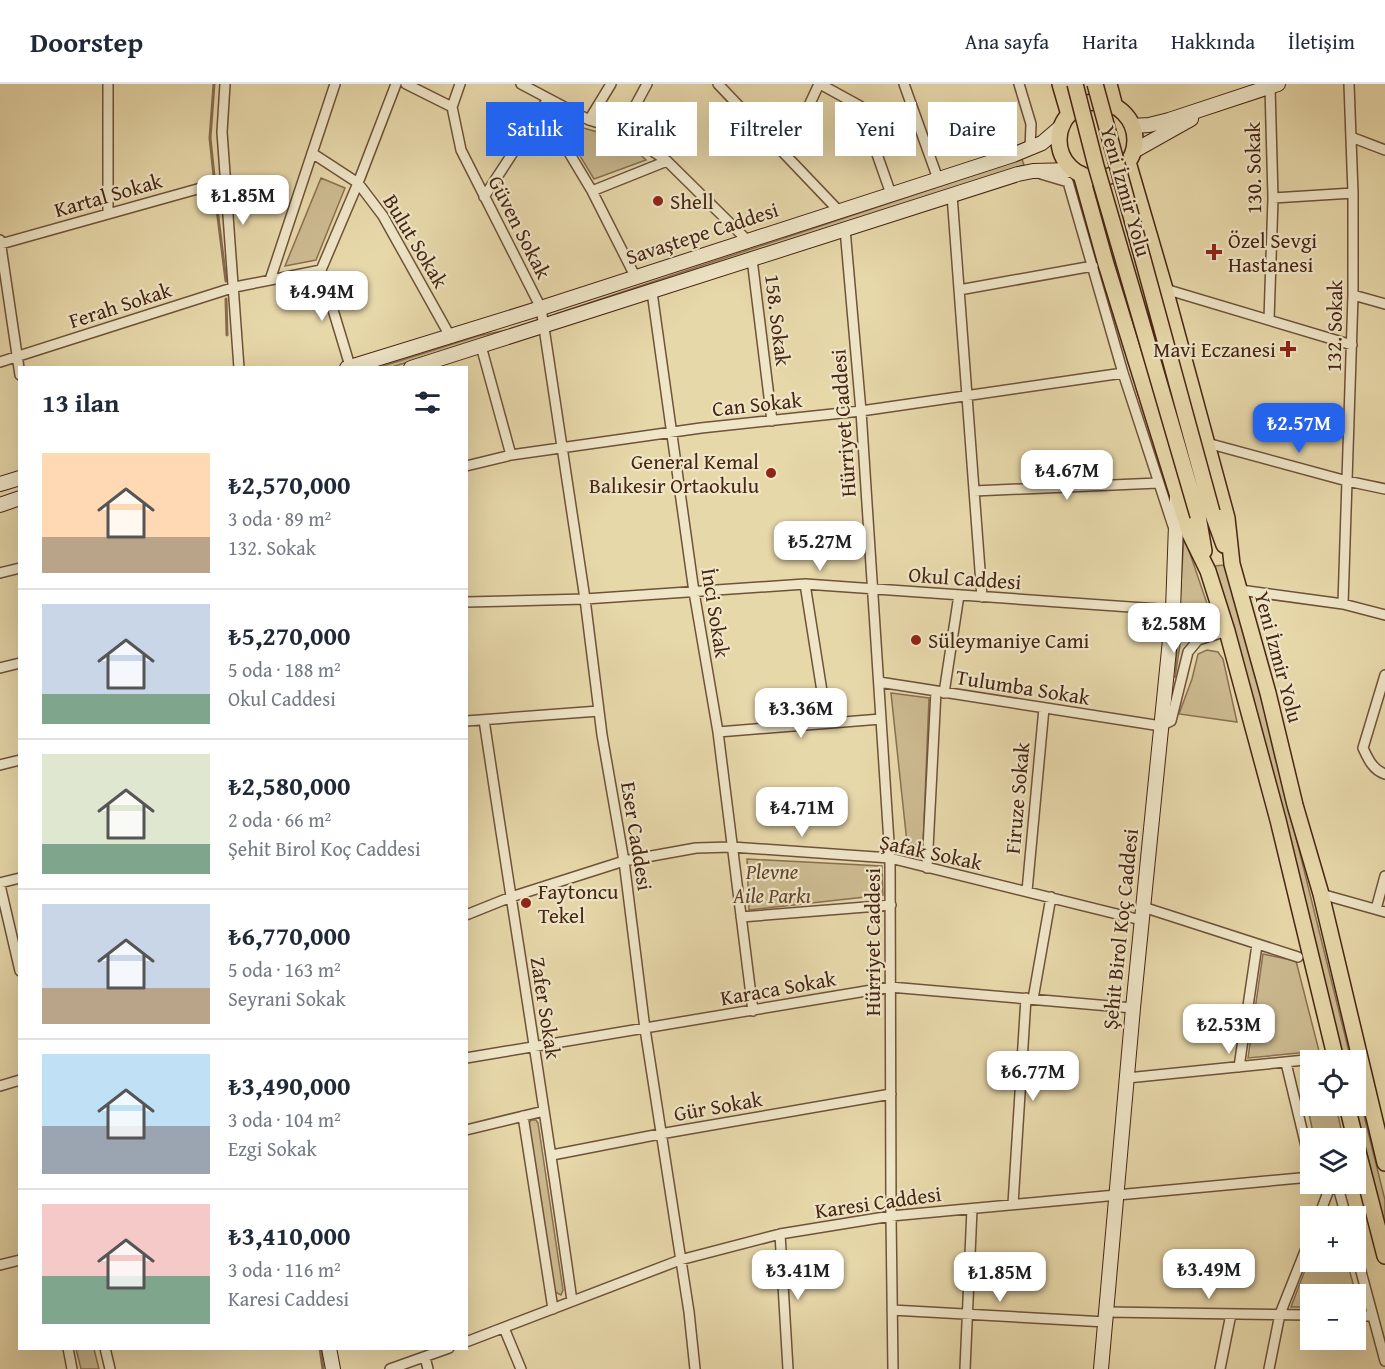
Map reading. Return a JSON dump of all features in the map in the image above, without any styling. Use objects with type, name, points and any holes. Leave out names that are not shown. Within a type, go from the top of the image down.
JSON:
[{"type":"highway","name":"Yeni İzmir Yolu","points":[[1060,84],[1066,120]]},
{"type":"highway","name":"Yeni İzmir Yolu","points":[[1075,84],[1096,166],[1205,514]]},
{"type":"highway","name":"Yeni İzmir Yolu","points":[[1095,84],[1205,514]]},
{"type":"highway","name":"Yeni İzmir Yolu","points":[[1109,84],[1115,107]]},
{"type":"highway","points":[[1090,103],[1103,103],[1115,107],[1125,115],[1132,126],[1135,138],[1131,157],[1119,171],[1108,177],[1096,178],[1077,172],[1065,160],[1060,149],[1059,137],[1066,120],[1079,107],[1090,103]]},
{"type":"highway","name":"Yeni İzmir Yolu","points":[[1131,157],[1227,518],[1232,564],[1295,805],[1321,894],[1385,1163]]},
{"type":"highway","name":"Yeni İzmir Yolu","points":[[1077,172],[1190,534],[1208,571],[1227,631],[1278,820],[1333,1050]]},
{"type":"highway","points":[[1205,514],[1232,564]]},
{"type":"highway","points":[[1205,514],[1208,571]]},
{"type":"highway","points":[[1366,1194],[1385,1256]]},
{"type":"main road","points":[[1132,126],[1169,120],[1274,85]]},
{"type":"main road","points":[[1131,157],[1214,105]]},
{"type":"main road","name":"Savaştepe Caddesi","points":[[351,366],[636,278],[1030,148],[1042,143],[1066,120]]},
{"type":"main road","name":"Savaştepe Caddesi","points":[[437,364],[481,346],[1018,174],[1033,171],[1077,172]]},
{"type":"main road","points":[[0,484],[18,479]]},
{"type":"main road","name":"Şehit Birol Koç Caddesi","points":[[1101,1369],[1133,1008],[1173,610],[1177,493]]},
{"type":"main road","points":[[0,505],[18,499]]},
{"type":"main road","points":[[329,1350],[333,1369]]},
{"type":"street","points":[[108,84],[108,214]]},
{"type":"street","points":[[225,84],[222,132],[235,287],[239,366]]},
{"type":"street","points":[[270,280],[335,84]]},
{"type":"street","points":[[348,366],[321,270],[396,84]]},
{"type":"street","points":[[406,84],[452,107],[460,84]]},
{"type":"street","points":[[521,84],[596,122]]},
{"type":"street","points":[[589,120],[611,84]]},
{"type":"street","points":[[637,102],[647,84]]},
{"type":"street","points":[[718,84],[735,102]]},
{"type":"street","points":[[811,102],[820,84],[860,106],[891,194]]},
{"type":"street","points":[[904,84],[938,179]]},
{"type":"street","points":[[1019,84],[1030,124],[1030,148]]},
{"type":"street","name":"132. Sokak","points":[[1343,604],[1353,295],[1353,193],[1349,84]]},
{"type":"street","name":"130. Sokak","points":[[1269,320],[1274,85]]},
{"type":"street","name":"Güven Sokak","points":[[452,107],[461,150],[541,308]]},
{"type":"street","points":[[1351,137],[1385,150]]},
{"type":"street","name":"Bulut Sokak","points":[[312,153],[358,183],[383,216],[450,336]]},
{"type":"street","points":[[484,197],[511,156]]},
{"type":"street","points":[[571,156],[592,191],[636,278]]},
{"type":"street","points":[[660,156],[747,240]]},
{"type":"street","points":[[786,156],[838,210]]},
{"type":"street","points":[[592,191],[667,161]]},
{"type":"street","points":[[1033,171],[1068,182],[1124,373],[1175,532]]},
{"type":"street","name":"Kartal Sokak","points":[[0,242],[226,181]]},
{"type":"street","points":[[1273,198],[1353,193]]},
{"type":"street","points":[[952,195],[982,597]]},
{"type":"street","name":"Hürriyet Caddesi","points":[[845,229],[861,411],[890,858],[893,1369]]},
{"type":"street","points":[[0,242],[18,366]]},
{"type":"street","name":"158. Sokak","points":[[752,259],[772,421]]},
{"type":"street","points":[[959,290],[1093,266]]},
{"type":"street","name":"Ferah Sokak","points":[[0,363],[235,287],[321,270]]},
{"type":"street","points":[[1165,289],[1352,345]]},
{"type":"street","name":"İnci Sokak","points":[[652,292],[694,592],[718,732],[753,1011]]},
{"type":"street","points":[[1353,295],[1385,304]]},
{"type":"street","name":"Eser Caddesi","points":[[541,308],[585,599],[599,711],[624,861],[645,1029],[695,1369]]},
{"type":"street","points":[[481,346],[511,455]]},
{"type":"street","name":"Can Sokak","points":[[468,465],[511,455],[672,432],[861,411],[1124,373]]},
{"type":"street","points":[[1207,443],[1385,489]]},
{"type":"street","points":[[974,491],[1158,483]]},
{"type":"street","points":[[0,573],[18,568]]},
{"type":"street","points":[[805,584],[827,723]]},
{"type":"street","name":"Okul Caddesi","points":[[468,602],[585,599],[805,584],[1173,610]]},
{"type":"street","points":[[1240,590],[1343,604],[1385,615]]},
{"type":"street","points":[[927,868],[940,692],[959,595]]},
{"type":"street","points":[[1161,726],[1171,721],[1188,652],[1198,640],[1227,631]]},
{"type":"street","points":[[0,668],[18,664]]},
{"type":"street","points":[[1385,675],[1363,748],[1369,762],[1385,774]]},
{"type":"street","name":"Tulumba Sokak","points":[[879,682],[1161,726]]},
{"type":"street","name":"Firuze Sokak","points":[[1027,891],[1044,708]]},
{"type":"street","points":[[468,721],[599,711]]},
{"type":"street","points":[[718,732],[881,719]]},
{"type":"street","name":"Zafer Sokak","points":[[484,720],[552,1155],[572,1301]]},
{"type":"street","points":[[0,765],[18,760]]},
{"type":"street","name":"Şafak Sokak","points":[[468,914],[511,897],[624,861],[696,848],[732,847],[890,858],[1051,897],[1142,914],[1298,957]]},
{"type":"street","points":[[1321,894],[1380,910],[1385,876]]},
{"type":"street","points":[[18,879],[0,884],[18,962]]},
{"type":"street","points":[[1013,1204],[1030,998],[1051,897]]},
{"type":"street","points":[[741,917],[891,905]]},
{"type":"street","points":[[1239,1068],[1257,945]]},
{"type":"street","name":"Karaca Sokak","points":[[468,1058],[890,987],[1133,1008]]},
{"type":"street","points":[[1127,1078],[1300,1062]]},
{"type":"street","points":[[1286,1063],[1302,1128]]},
{"type":"street","points":[[0,1086],[18,1081]]},
{"type":"street","name":"Gür Sokak","points":[[552,1155],[660,1134],[891,1095]]},
{"type":"street","points":[[468,1130],[544,1111]]},
{"type":"street","points":[[523,1116],[553,1309]]},
{"type":"street","name":"Karesi Caddesi","points":[[468,1341],[680,1260],[780,1234],[891,1216],[1300,1178]]},
{"type":"street","points":[[965,1369],[972,1209]]},
{"type":"street","points":[[780,1234],[788,1369]]},
{"type":"street","points":[[0,1265],[18,1260]]},
{"type":"street","points":[[1269,1369],[1280,1314],[1300,1264]]},
{"type":"street","points":[[1361,1272],[1385,1361]]},
{"type":"street","points":[[892,1310],[968,1315],[1107,1317],[1300,1315]]},
{"type":"street","points":[[1220,1369],[1231,1314]]},
{"type":"street","points":[[1366,1316],[1373,1316]]},
{"type":"street","points":[[504,1328],[521,1369]]},
{"type":"street","points":[[68,1350],[72,1369]]},
{"type":"street","points":[[105,1350],[110,1369]]},
{"type":"street","points":[[390,1369],[444,1350]]},
{"type":"street","points":[[425,1357],[428,1369]]},
{"type":"green space","points":[[584,128],[596,132],[596,156],[642,156],[646,160],[594,179],[580,156],[584,156]]},
{"type":"green space","points":[[1022,159],[1024,165],[555,315],[556,314]]},
{"type":"green space","points":[[321,178],[345,188],[316,260],[285,266]]},
{"type":"green space","points":[[520,327],[395,366],[383,366],[478,336]]},
{"type":"green space","points":[[1184,536],[1214,624],[1181,638],[1175,678]]},
{"type":"green space","points":[[1225,565],[1266,716],[1349,1050],[1342,1050],[1267,750],[1214,566]]},
{"type":"green space","points":[[1207,650],[1218,652],[1223,659],[1237,722],[1179,714],[1192,679],[1198,654]]},
{"type":"green space","points":[[891,693],[929,698],[923,847],[907,843]]},
{"type":"green space","name":"Plevne Aile Parkı","points":[[747,859],[882,866],[883,895],[749,910]]},
{"type":"green space","points":[[1263,954],[1296,961],[1319,1050],[1300,1050],[1300,1053],[1248,1058]]},
{"type":"green space","points":[[1310,1116],[1338,1116],[1341,1128],[1312,1128]]},
{"type":"green space","points":[[1358,1116],[1364,1116],[1385,1200],[1385,1226],[1366,1150],[1366,1128],[1360,1128]]},
{"type":"green space","points":[[531,1120],[536,1120],[538,1123],[563,1290],[561,1295],[555,1292],[529,1124]]},
{"type":"green space","points":[[1304,1272],[1350,1272],[1353,1284],[1300,1284],[1300,1307],[1291,1307]]},
{"type":"green space","points":[[76,1350],[94,1350],[99,1369],[81,1369]]},
{"type":"waterway","points":[[214,84],[210,138],[214,176]]},
{"type":"waterway","points":[[215,193],[226,281]]},
{"type":"waterway","points":[[226,299],[227,335]]},
{"type":"waterway","points":[[320,1350],[323,1369]]},
{"type":"place","name":"Shell","points":[[658,201]]},
{"type":"place","name":"Özel Sevgi Hastanesi","points":[[1214,252]]},
{"type":"place","name":"Mavi Eczanesi","points":[[1288,349]]},
{"type":"place","name":"General Kemal Balıkesir Ortaokulu","points":[[771,473]]},
{"type":"place","name":"Süleymaniye Cami","points":[[916,640]]},
{"type":"place","name":"Faytoncu Tekel","points":[[526,903]]}]
